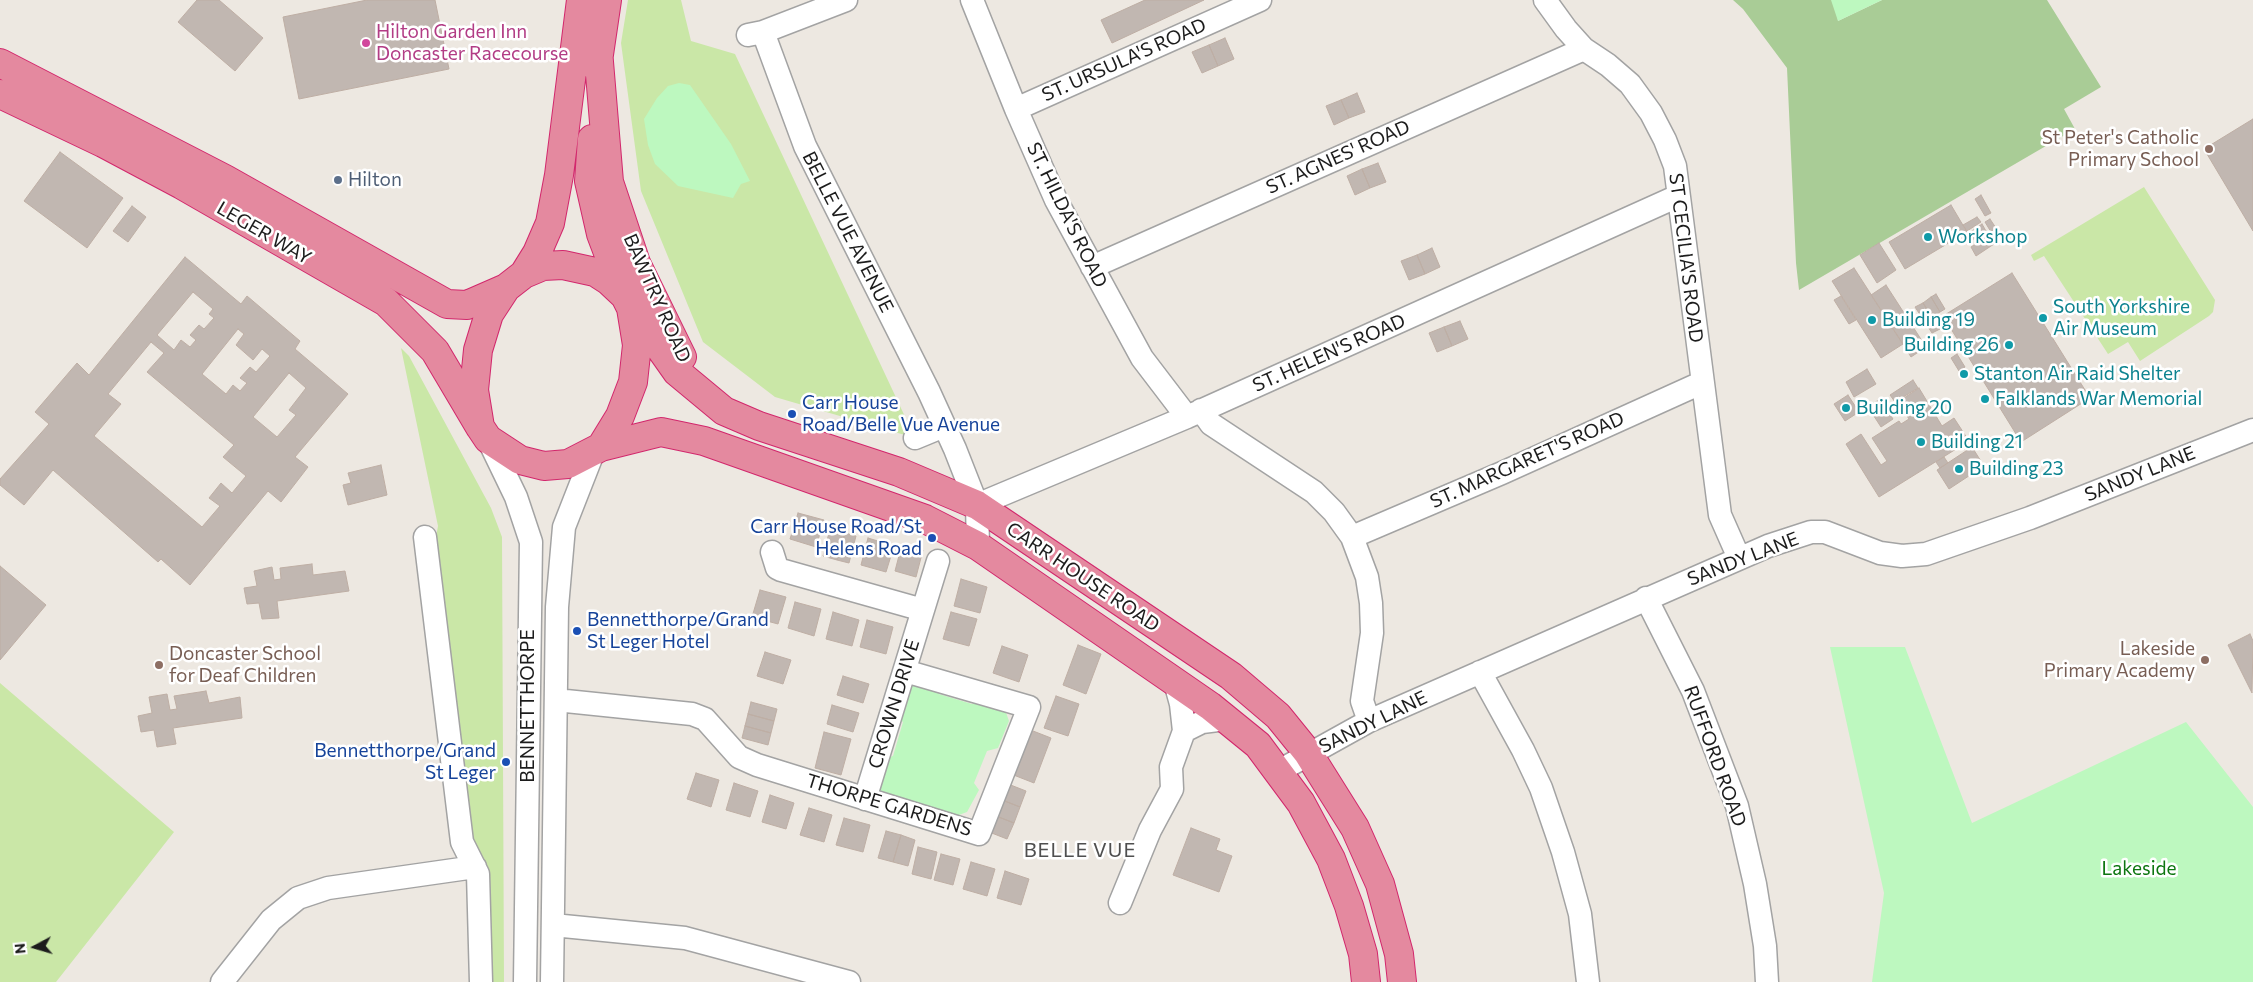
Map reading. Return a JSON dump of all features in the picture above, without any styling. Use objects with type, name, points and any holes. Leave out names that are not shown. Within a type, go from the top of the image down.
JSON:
[{"type":"highway","points":[[484,433],[474,390],[478,350],[489,314],[537,253],[550,223],[559,175],[581,0]]},
{"type":"highway","name":"BAWTRY ROAD","points":[[607,0],[598,50],[589,181],[601,234],[628,302]]},
{"type":"highway","name":"BAWTRY ROAD","points":[[598,50],[609,182],[636,263],[685,363],[704,396]]},
{"type":"highway","name":"LEGER WAY","points":[[0,64],[225,180],[447,304],[467,305],[543,266],[563,265],[595,272],[609,281],[628,302]]},
{"type":"highway","name":"LEGER WAY","points":[[0,94],[103,143],[182,185],[386,302],[435,351],[484,433]]},
{"type":"highway","points":[[597,450],[620,416],[632,382],[637,345],[628,302]]},
{"type":"highway","name":"CARR HOUSE ROAD","points":[[628,302],[676,372],[724,410],[759,426],[899,472],[977,505],[1231,676],[1278,716],[1308,753],[1356,828],[1380,884],[1399,954],[1402,982]]},
{"type":"highway","name":"CARR HOUSE ROAD","points":[[484,433],[520,460],[544,466],[568,464],[597,450],[661,432],[704,441],[925,519],[978,546],[1175,682],[1258,745],[1301,803],[1331,859],[1349,906],[1363,954],[1366,982]]},
{"type":"street","name":"BELLE VUE AVENUE","points":[[846,0],[755,34],[805,146],[944,426],[977,505]]},
{"type":"street","name":"ST. HILDA'S ROAD","points":[[972,0],[1016,109],[1056,200],[1142,358],[1194,413],[1314,492],[1334,512],[1352,537],[1366,577],[1371,603],[1372,633],[1362,701],[1369,721]]},
{"type":"street","name":"ST. URSULA'S ROAD","points":[[1016,109],[1260,0]]},
{"type":"street","name":"ST CECILIA'S ROAD","points":[[1545,0],[1566,29],[1584,49],[1608,65],[1630,84],[1651,113],[1665,140],[1674,166],[1701,383],[1720,515],[1739,558]]},
{"type":"street","name":"ST. AGNES' ROAD","points":[[1092,267],[1584,49]]},
{"type":"street","name":"ST. HELEN'S ROAD","points":[[977,505],[1194,413],[1678,196]]},
{"type":"street","name":"ST. MARGARET'S ROAD","points":[[1352,537],[1502,473],[1701,383]]},
{"type":"street","points":[[915,438],[944,426]]},
{"type":"street","name":"SANDY LANE","points":[[1278,771],[1369,721],[1739,558],[1811,532],[1825,532],[1880,553],[1902,556],[1926,554],[2030,518],[2253,430]]},
{"type":"street","name":"BENNETTHORPE","points":[[484,433],[516,497],[530,542],[525,982]]},
{"type":"street","name":"BENNETTHORPE","points":[[552,982],[558,607],[564,527],[572,501],[597,450]]},
{"type":"street","points":[[977,505],[978,546]]},
{"type":"street","points":[[425,537],[462,842],[478,874],[480,982]]},
{"type":"street","points":[[772,552],[777,568],[781,570],[923,610]]},
{"type":"street","name":"CROWN DRIVE","points":[[865,799],[938,562]]},
{"type":"street","name":"RUFFORD ROAD","points":[[1646,598],[1693,691],[1737,806],[1755,884],[1765,946],[1766,982]]},
{"type":"street","name":"THORPE GARDENS","points":[[556,700],[692,714],[705,719],[739,757],[788,775],[979,834],[1029,707],[905,670]]},
{"type":"street","points":[[1480,672],[1523,750],[1541,788],[1563,852],[1580,914],[1588,982]]},
{"type":"street","points":[[1120,903],[1150,830],[1169,798],[1172,789],[1172,760],[1184,731],[1181,704],[1175,682]]},
{"type":"street","points":[[1184,731],[1202,722],[1226,719]]},
{"type":"street","points":[[222,982],[271,920],[298,898],[328,888],[475,867]]},
{"type":"street","points":[[553,925],[686,938],[839,980]]},
{"type":"green space","points":[[628,0],[681,0],[691,41],[735,54],[915,438],[775,397],[703,342],[641,191],[621,43]]},
{"type":"green space","points":[[1733,0],[1836,0],[1838,21],[1882,0],[2047,0],[2101,87],[2064,109],[2075,129],[1799,290],[1796,263],[1787,68],[1743,9]]},
{"type":"green space","points":[[1831,0],[1882,0],[1838,21]]},
{"type":"green space","points":[[679,83],[690,85],[731,144],[750,181],[741,184],[733,198],[678,186],[655,164],[648,145],[644,119],[657,98],[668,86]]},
{"type":"green space","points":[[2144,187],[2215,300],[2213,312],[2209,316],[2140,361],[2128,342],[2108,354],[2044,256],[2034,261],[2031,255]]},
{"type":"green space","points":[[401,348],[409,356],[491,508],[502,537],[504,982],[490,982],[434,548],[438,526]]},
{"type":"green space","name":"Lakeside","points":[[1830,647],[1905,647],[1972,823],[2186,722],[2253,807],[2253,982],[1872,982],[1884,893]]},
{"type":"green space","points":[[0,683],[174,832],[56,982],[0,982]]},
{"type":"green space","points":[[905,684],[936,685],[939,694],[972,704],[980,699],[1004,707],[1009,721],[998,748],[987,751],[974,783],[979,790],[967,812],[945,820],[942,813],[908,800],[902,804],[885,798],[877,785],[884,758],[893,756],[903,722],[895,716]]},
{"type":"building","points":[[197,0],[219,0],[263,38],[235,71],[178,22]]},
{"type":"building","name":"Hilton Garden Inn Doncaster Racecourse","points":[[367,0],[435,0],[449,69],[299,99],[283,17]]},
{"type":"building","points":[[1145,0],[1204,0],[1112,43],[1101,20]]},
{"type":"building","points":[[1225,38],[1234,59],[1218,66],[1209,45]]},
{"type":"building","points":[[1209,45],[1218,66],[1202,73],[1192,52]]},
{"type":"building","points":[[1357,93],[1365,112],[1349,118],[1341,100]]},
{"type":"building","points":[[1341,100],[1349,118],[1334,125],[1326,106]]},
{"type":"building","points":[[2253,119],[2253,231],[2204,149]]},
{"type":"building","points":[[60,152],[123,198],[87,248],[24,201]]},
{"type":"building","points":[[1378,163],[1386,182],[1370,188],[1362,169]]},
{"type":"building","points":[[1362,169],[1370,188],[1355,195],[1347,176]]},
{"type":"building","points":[[1981,195],[1991,213],[1985,216],[1975,199]]},
{"type":"building","name":"Workshop","points":[[1951,205],[1967,232],[1905,269],[1889,242]]},
{"type":"building","points":[[132,206],[146,217],[128,242],[113,231]]},
{"type":"building","points":[[1977,217],[1981,222],[1967,231],[1963,225]]},
{"type":"building","points":[[1990,219],[1996,228],[1991,232],[1985,222]]},
{"type":"building","points":[[1982,224],[1986,231],[1969,242],[1965,236]]},
{"type":"building","points":[[1998,229],[2003,238],[1976,256],[1971,247]]},
{"type":"building","points":[[1879,243],[1896,270],[1877,283],[1860,255]]},
{"type":"building","points":[[1432,248],[1440,267],[1425,274],[1417,255]]},
{"type":"building","points":[[1417,255],[1425,274],[1409,280],[1401,261]]},
{"type":"building","points":[[185,257],[241,304],[247,296],[300,341],[295,349],[348,394],[295,457],[308,467],[281,502],[268,491],[190,585],[161,559],[158,562],[53,470],[24,505],[0,485],[0,479],[49,424],[35,412],[77,363],[89,375]],"holes":[[[193,292],[213,309],[209,314],[214,318],[204,329],[199,325],[190,335],[196,340],[190,347],[181,340],[174,350],[157,335]],[[238,329],[244,334],[236,345],[253,360],[262,349],[270,356],[256,372],[250,367],[240,378],[247,383],[240,391],[233,385],[226,394],[202,374]],[[151,342],[164,353],[147,372],[234,445],[223,457],[246,476],[232,493],[221,483],[209,498],[220,506],[202,527],[94,436],[121,404],[108,394]],[[289,373],[306,388],[289,410],[296,415],[277,437],[253,417]]]},
{"type":"building","name":"Building 19","points":[[1854,268],[1903,344],[1881,358],[1832,281]]},
{"type":"building","name":"Building 26","points":[[2012,273],[2090,398],[2021,442],[1943,316]]},
{"type":"building","points":[[1886,285],[1926,347],[1911,357],[1871,295]]},
{"type":"building","points":[[1936,294],[1945,309],[1940,312],[1931,297]]},
{"type":"building","points":[[1841,296],[1856,320],[1849,324],[1834,300]]},
{"type":"building","points":[[1931,297],[1940,312],[1932,317],[1923,303]]},
{"type":"building","points":[[1923,303],[1940,329],[1932,333],[1915,307]]},
{"type":"building","points":[[1460,321],[1468,339],[1452,346],[1444,327]]},
{"type":"building","points":[[1444,327],[1452,346],[1437,352],[1429,333]]},
{"type":"building","points":[[1957,354],[1965,367],[1959,371],[1951,358]]},
{"type":"building","points":[[1867,369],[1876,384],[1854,397],[1846,382]]},
{"type":"building","points":[[1913,380],[1918,388],[1895,402],[1890,395]]},
{"type":"building","name":"Building 21","points":[[1919,388],[1942,426],[1954,418],[1969,441],[1879,497],[1846,444],[1861,434],[1881,465],[1887,461],[1872,438],[1899,421],[1901,424],[1909,419],[1898,402]]},
{"type":"building","name":"Building 20","points":[[1848,395],[1859,412],[1845,421],[1834,404]]},
{"type":"building","points":[[1880,399],[1893,419],[1881,427],[1868,407]]},
{"type":"building","name":"Building 23","points":[[1972,447],[1984,466],[1949,489],[1937,470]]},
{"type":"building","points":[[1944,457],[1948,463],[1940,468],[1936,462]]},
{"type":"building","points":[[381,465],[387,495],[348,505],[343,485],[351,483],[348,473]]},
{"type":"building","points":[[798,513],[824,520],[816,547],[790,539]]},
{"type":"building","points":[[830,529],[845,533],[837,560],[823,556]]},
{"type":"building","points":[[845,533],[856,536],[849,563],[837,560]]},
{"type":"building","points":[[868,538],[894,546],[886,572],[861,565]]},
{"type":"building","points":[[902,544],[923,550],[916,577],[895,571]]},
{"type":"building","points":[[312,564],[313,575],[345,571],[349,591],[277,601],[279,618],[262,619],[259,603],[247,604],[244,588],[257,586],[254,571],[272,567],[274,580],[281,579],[280,568]]},
{"type":"building","points":[[0,566],[46,605],[0,660]]},
{"type":"building","points":[[961,579],[987,587],[980,613],[954,606]]},
{"type":"building","points":[[760,590],[786,597],[778,624],[752,617]]},
{"type":"building","points":[[795,602],[821,609],[814,636],[788,628]]},
{"type":"building","points":[[833,612],[859,620],[852,646],[826,639]]},
{"type":"building","points":[[951,612],[977,619],[969,646],[943,639]]},
{"type":"building","points":[[867,620],[893,627],[886,654],[860,647]]},
{"type":"building","points":[[2250,634],[2253,641],[2252,693],[2228,645]]},
{"type":"building","points":[[1078,645],[1101,654],[1086,694],[1063,685]]},
{"type":"building","points":[[1002,646],[1028,655],[1019,682],[993,673]]},
{"type":"building","points":[[765,652],[791,660],[783,684],[757,676]]},
{"type":"building","points":[[843,676],[869,684],[863,703],[837,695]]},
{"type":"building","points":[[206,691],[209,703],[240,697],[242,718],[173,728],[176,744],[157,747],[154,730],[141,732],[138,716],[152,713],[149,697],[167,694],[170,710],[177,709],[174,696]]},
{"type":"building","points":[[1056,696],[1079,704],[1068,736],[1044,728]]},
{"type":"building","points":[[751,702],[777,709],[774,721],[748,714]]},
{"type":"building","points":[[832,705],[859,713],[853,732],[827,724]]},
{"type":"building","points":[[748,714],[774,721],[771,733],[745,726]]},
{"type":"building","points":[[745,726],[771,733],[768,745],[742,738]]},
{"type":"building","points":[[1028,729],[1051,738],[1034,783],[1011,774]]},
{"type":"building","points":[[824,732],[851,739],[841,775],[815,768]]},
{"type":"building","points":[[696,773],[719,780],[711,807],[687,799]]},
{"type":"building","points":[[1003,782],[1026,791],[1020,807],[997,798]]},
{"type":"building","points":[[734,783],[758,791],[750,817],[726,810]]},
{"type":"building","points":[[770,795],[794,803],[786,829],[762,822]]},
{"type":"building","points":[[997,798],[1020,807],[1014,823],[991,814]]},
{"type":"building","points":[[809,808],[832,815],[824,842],[800,835]]},
{"type":"building","points":[[991,814],[1014,823],[1007,839],[984,830]]},
{"type":"building","points":[[844,818],[870,825],[863,852],[836,845]]},
{"type":"building","points":[[1191,828],[1220,839],[1216,850],[1232,856],[1219,892],[1173,875]]},
{"type":"building","points":[[886,831],[901,835],[893,862],[878,858]]},
{"type":"building","points":[[901,835],[915,840],[908,866],[893,862]]},
{"type":"building","points":[[918,847],[937,852],[931,879],[912,874]]},
{"type":"building","points":[[941,854],[960,859],[953,885],[934,880]]},
{"type":"building","points":[[971,862],[995,869],[987,896],[963,889]]},
{"type":"building","points":[[1005,871],[1029,879],[1021,905],[997,898]]},
{"type":"place","name":"Hilton Garden Inn Doncaster Racecourse","points":[[366,43]]},
{"type":"place","name":"St Peter's Catholic Primary School","points":[[2209,149]]},
{"type":"place","name":"Hilton","points":[[338,180]]},
{"type":"place","name":"Workshop","points":[[1928,237]]},
{"type":"place","name":"South Yorkshire Air Museum","points":[[2043,318]]},
{"type":"place","name":"Building 19","points":[[1872,320]]},
{"type":"place","name":"Building 26","points":[[2009,345]]},
{"type":"place","name":"Stanton Air Raid Shelter","points":[[1964,374]]},
{"type":"place","name":"Falklands War Memorial","points":[[1985,399]]},
{"type":"place","name":"Building 20","points":[[1846,408]]},
{"type":"place","name":"Carr House Road/Belle Vue Avenue","points":[[792,414]]},
{"type":"place","name":"Building 21","points":[[1921,442]]},
{"type":"place","name":"Building 23","points":[[1959,469]]},
{"type":"place","name":"Carr House Road/St Helens Road","points":[[932,538]]},
{"type":"place","name":"Bennetthorpe/Grand St Leger Hotel","points":[[577,631]]},
{"type":"place","name":"Lakeside Primary Academy","points":[[2205,660]]},
{"type":"place","name":"Doncaster School for Deaf Children","points":[[159,665]]},
{"type":"place","name":"Bennetthorpe/Grand St Leger","points":[[506,762]]},
{"type":"district","name":"BELLE VUE","points":[[1080,850]]}]
